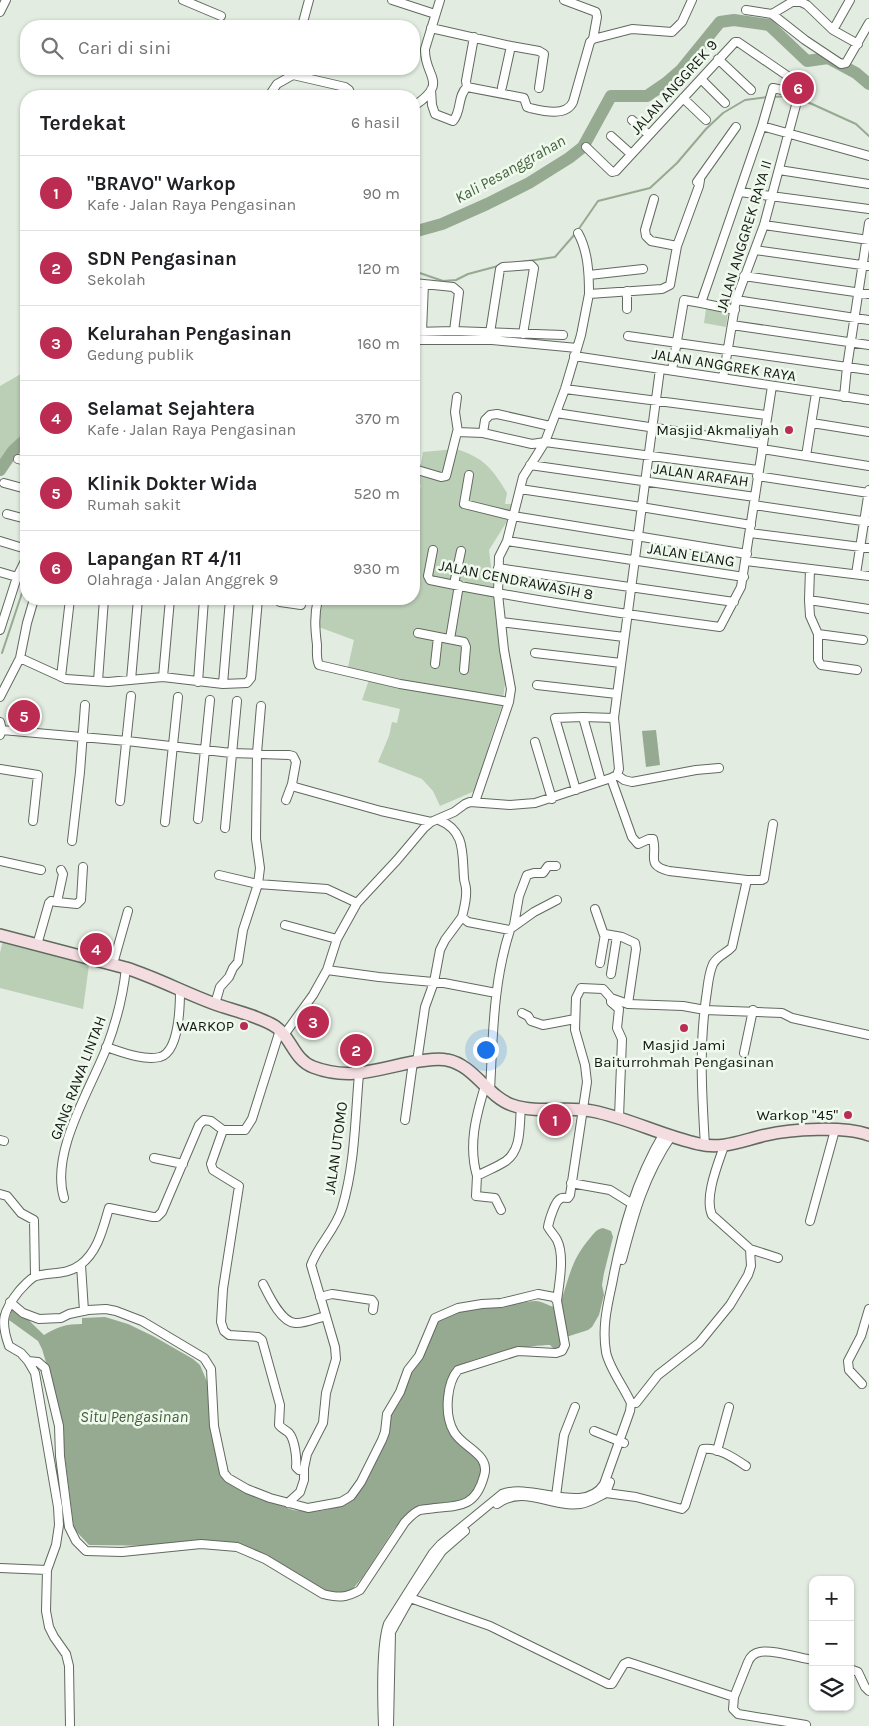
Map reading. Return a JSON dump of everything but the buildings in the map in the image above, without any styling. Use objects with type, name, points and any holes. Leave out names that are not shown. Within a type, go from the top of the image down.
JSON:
[{"type":"main road","points":[[0,935],[152,976],[214,1004],[270,1023],[282,1033],[298,1056],[310,1066],[359,1074],[436,1059],[456,1062],[471,1072],[504,1101],[521,1108],[584,1109],[619,1117],[705,1146],[724,1146],[785,1131],[835,1130],[860,1132],[869,1136]]},
{"type":"street","points":[[0,12],[6,0]]},
{"type":"street","points":[[183,0],[221,16]]},
{"type":"street","points":[[304,20],[309,0]]},
{"type":"street","points":[[392,0],[434,14]]},
{"type":"street","points":[[440,0],[427,38],[425,53],[432,75],[432,105],[435,114],[453,121],[458,112],[462,91],[467,87],[524,98],[527,107],[530,108],[548,111],[566,110],[571,107],[598,17],[596,12],[564,0]]},
{"type":"street","points":[[593,38],[632,29],[672,32],[682,22],[692,0]]},
{"type":"street","points":[[772,14],[792,2],[801,2],[807,5],[834,30],[858,44]]},
{"type":"street","points":[[834,30],[846,2]]},
{"type":"street","points":[[746,10],[772,14],[841,64],[846,63],[869,23]]},
{"type":"street","points":[[431,28],[539,51],[544,54],[539,88]]},
{"type":"street","points":[[467,87],[466,81],[474,37]]},
{"type":"street","name":"JALAN ANGGREK 9","points":[[586,147],[612,172],[616,171],[731,44],[738,42],[792,79],[793,82],[786,91],[772,93],[762,126]]},
{"type":"street","points":[[502,87],[511,46]]},
{"type":"street","points":[[718,59],[751,90]]},
{"type":"street","points":[[273,90],[277,84],[290,75]]},
{"type":"street","points":[[304,75],[345,87],[349,90]]},
{"type":"street","points":[[701,79],[725,103]]},
{"type":"street","points":[[420,103],[432,90]]},
{"type":"street","points":[[683,98],[706,120]]},
{"type":"street","name":"JALAN ANGGREK RAYA II","points":[[723,378],[736,300],[764,225],[796,105]]},
{"type":"street","points":[[632,120],[649,135]]},
{"type":"street","points":[[701,303],[762,126],[869,156]]},
{"type":"street","points":[[589,294],[662,289],[670,285],[678,246],[700,180],[736,128]]},
{"type":"street","points":[[611,136],[631,154]]},
{"type":"street","points":[[779,170],[869,184]]},
{"type":"street","points":[[740,192],[869,209]]},
{"type":"street","points":[[654,198],[645,230],[646,236],[651,240],[678,246]]},
{"type":"street","points":[[844,396],[858,292],[865,266],[869,223]]},
{"type":"street","points":[[764,225],[867,239]]},
{"type":"street","points":[[475,802],[510,702],[511,689],[498,594],[498,568],[501,552],[507,541],[523,477],[545,442],[565,389],[589,294],[586,254],[578,233]]},
{"type":"street","points":[[755,250],[865,266]]},
{"type":"street","points":[[490,333],[500,269],[503,267],[531,265],[534,268],[523,334]]},
{"type":"street","points":[[589,275],[643,269]]},
{"type":"street","points":[[744,276],[869,294]]},
{"type":"street","points":[[420,284],[453,287],[459,292],[454,331]]},
{"type":"street","points":[[420,315],[424,284]]},
{"type":"street","points":[[627,291],[627,309]]},
{"type":"street","points":[[672,370],[684,300],[734,310]]},
{"type":"street","points":[[736,300],[869,320]]},
{"type":"street","points":[[732,326],[869,345]]},
{"type":"street","points":[[420,331],[563,335]]},
{"type":"street","points":[[628,336],[869,370]]},
{"type":"street","name":"JALAN ANGGREK RAYA","points":[[420,340],[492,340],[575,352],[660,369],[869,400]]},
{"type":"street","points":[[70,1726],[70,1666],[66,1654],[49,1627],[46,1610],[48,1570],[56,1545],[59,1525],[58,1506],[35,1373],[28,1361],[21,1353],[12,1348],[8,1342],[3,1318],[6,1309],[26,1283],[35,1276],[63,1273],[81,1265],[97,1244],[109,1208],[157,1217],[162,1212],[202,1122],[206,1119],[223,1130],[245,1130],[252,1119],[282,1033],[313,995],[327,970],[337,939],[358,903],[424,828],[465,804],[475,802],[521,805],[552,799],[614,777],[619,768],[614,718],[620,663],[660,369]]},
{"type":"street","points":[[498,568],[734,602],[742,588],[744,577],[766,416],[772,386]]},
{"type":"street","points":[[565,389],[766,416]]},
{"type":"street","points":[[806,456],[816,393]]},
{"type":"street","points":[[420,471],[446,476],[458,432],[455,412],[457,397]]},
{"type":"street","points":[[556,413],[762,446],[806,456],[869,466]]},
{"type":"street","points":[[484,433],[485,420],[490,415],[497,414],[550,426]]},
{"type":"street","points":[[812,422],[869,432]]},
{"type":"street","points":[[458,432],[484,433],[532,444],[545,442],[648,455],[869,493]]},
{"type":"street","name":"JALAN ARAFAH","points":[[530,465],[644,481],[866,522]]},
{"type":"street","points":[[469,475],[464,504],[513,516],[637,536],[746,558],[810,569],[869,576]]},
{"type":"street","points":[[4,484],[20,488]]},
{"type":"street","points":[[520,489],[641,507],[750,529],[869,548]]},
{"type":"street","points":[[856,574],[866,522],[869,489]]},
{"type":"street","points":[[7,514],[20,517]]},
{"type":"street","points":[[0,540],[20,547]]},
{"type":"street","name":"JALAN ELANG","points":[[507,541],[744,577]]},
{"type":"street","name":"JALAN CENDRAWASIH 8","points":[[433,550],[428,576],[430,580],[498,594],[720,627],[734,602]]},
{"type":"street","points":[[450,639],[461,551]]},
{"type":"street","points":[[810,569],[810,616],[818,634],[818,660],[821,665],[857,670]]},
{"type":"street","points":[[0,630],[20,571]]},
{"type":"street","points":[[0,572],[17,577]]},
{"type":"street","points":[[809,600],[869,609]]},
{"type":"street","points":[[1,690],[20,658],[32,605]]},
{"type":"street","points":[[61,677],[69,605]]},
{"type":"street","points":[[98,682],[104,605]]},
{"type":"street","points":[[131,680],[137,605]]},
{"type":"street","points":[[163,677],[169,605]]},
{"type":"street","points":[[198,682],[204,605]]},
{"type":"street","points":[[223,684],[230,605]]},
{"type":"street","points":[[20,658],[61,677],[98,682],[163,677],[198,682],[241,684],[251,678],[257,605]]},
{"type":"street","points":[[317,605],[314,632],[319,665],[400,684],[510,702]]},
{"type":"street","points":[[501,622],[624,637]]},
{"type":"street","points":[[418,633],[464,642],[466,644],[464,670]]},
{"type":"street","points":[[818,634],[864,640]]},
{"type":"street","points":[[434,664],[438,637]]},
{"type":"street","points":[[535,653],[620,663]]},
{"type":"street","points":[[536,685],[617,694]]},
{"type":"street","points":[[120,801],[131,696]]},
{"type":"street","points":[[165,822],[178,697]]},
{"type":"street","points":[[198,819],[210,700]]},
{"type":"street","points":[[225,828],[236,702]]},
{"type":"street","points":[[72,841],[85,705]]},
{"type":"street","points":[[214,1004],[220,986],[229,977],[238,962],[243,930],[258,884],[260,868],[256,839],[257,754],[261,706]]},
{"type":"street","points":[[583,717],[602,782]]},
{"type":"street","points":[[576,790],[555,718],[614,718]]},
{"type":"street","points":[[1,729],[231,753],[275,753],[293,756],[296,762],[292,784],[286,800]]},
{"type":"street","points":[[535,742],[552,799]]},
{"type":"street","points":[[614,777],[632,782],[696,770],[719,768]]},
{"type":"street","points":[[0,769],[38,775],[34,821]]},
{"type":"street","points":[[614,777],[632,837],[638,844],[649,839],[653,840],[654,862],[658,868],[669,871],[762,880],[764,879],[772,824]]},
{"type":"street","points":[[292,784],[295,787],[347,802],[437,820],[445,823],[460,838],[464,854],[466,901],[462,917],[440,950],[434,982],[425,1008],[405,1120]]},
{"type":"street","points":[[0,861],[42,870]]},
{"type":"street","points":[[501,1210],[495,1198],[476,1196],[477,1176],[472,1160],[478,1112],[488,1088],[496,993],[506,941],[512,928],[519,896],[527,875],[534,873],[543,874],[548,866],[556,866]]},
{"type":"street","points":[[38,945],[49,902],[77,904],[80,902],[84,868]]},
{"type":"street","points":[[57,902],[63,874],[61,870]]},
{"type":"street","points":[[219,875],[258,884],[327,889],[358,903]]},
{"type":"street","points":[[705,1146],[701,1062],[709,976],[712,967],[722,953],[728,952],[732,947],[747,880]]},
{"type":"street","points":[[462,917],[468,922],[512,928],[557,900]]},
{"type":"street","points":[[595,909],[604,934],[600,963]]},
{"type":"street","points":[[113,964],[128,911]]},
{"type":"street","points":[[285,926],[337,939]]},
{"type":"street","points":[[604,934],[617,936],[637,945],[628,1004]]},
{"type":"street","points":[[611,974],[617,936]]},
{"type":"street","name":"GANG RAWA LINTAH","points":[[64,1198],[61,1171],[67,1146],[77,1110],[106,1047],[121,1002],[126,968]]},
{"type":"street","points":[[327,970],[434,982],[496,993]]},
{"type":"street","points":[[28,1361],[38,1362],[45,1368],[58,1426],[69,1527],[76,1541],[86,1551],[122,1552],[202,1544],[237,1547],[265,1559],[323,1594],[348,1597],[360,1590],[405,1522],[415,1513],[421,1510],[461,1506],[469,1502],[481,1484],[486,1466],[482,1458],[455,1434],[449,1419],[449,1386],[453,1375],[458,1370],[518,1351],[560,1352],[564,1349],[565,1345],[558,1304],[560,1252],[557,1239],[548,1227],[557,1200],[568,1198],[584,1109],[587,1082],[585,1065],[576,1037],[576,998],[581,988],[602,989],[611,998],[628,1004],[683,1006],[705,1010],[782,1012],[792,1018],[869,1035]]},
{"type":"street","points":[[106,1047],[134,1055],[157,1058],[167,1053],[175,1038],[180,1008],[180,990]]},
{"type":"street","points":[[611,998],[611,1002],[619,1009],[617,1028],[622,1039],[619,1117]]},
{"type":"street","points":[[744,1053],[753,1010]]},
{"type":"street","points":[[522,1013],[528,1016],[531,1021],[543,1025],[576,1019]]},
{"type":"street","name":"JALAN UTOMO","points":[[304,1471],[308,1454],[323,1423],[326,1393],[336,1354],[311,1265],[336,1225],[342,1208],[352,1156],[359,1074]]},
{"type":"street","points":[[477,1176],[505,1161],[515,1152],[521,1108]]},
{"type":"street","points":[[223,1130],[211,1164],[213,1170],[239,1186],[223,1289],[221,1322],[224,1331],[230,1335],[258,1337],[262,1340],[280,1405],[279,1425],[289,1432],[297,1458],[296,1467],[304,1471],[304,1480],[300,1492],[288,1503]]},
{"type":"street","points":[[810,1220],[835,1130]]},
{"type":"street","points":[[633,1403],[608,1358],[606,1328],[616,1266],[633,1204],[651,1156],[668,1134]]},
{"type":"street","points":[[724,1146],[709,1198],[709,1210],[712,1215],[750,1249],[778,1258]]},
{"type":"street","points":[[154,1158],[183,1164]]},
{"type":"street","points":[[571,1183],[610,1190],[633,1204]]},
{"type":"street","points":[[0,1194],[7,1196],[21,1213],[34,1220],[35,1276]]},
{"type":"street","points":[[603,1492],[604,1484],[622,1442],[633,1403],[658,1375],[698,1343],[730,1305],[748,1275],[751,1266],[750,1249]]},
{"type":"street","points":[[81,1265],[84,1311]]},
{"type":"street","points":[[263,1284],[274,1305],[289,1321],[298,1323],[326,1316]]},
{"type":"street","points":[[320,1297],[332,1294],[372,1300],[374,1302],[373,1310]]},
{"type":"street","points":[[10,1302],[27,1316],[39,1319],[61,1318],[84,1311],[106,1309],[142,1322],[204,1358],[212,1369],[214,1426],[224,1473],[228,1478],[247,1489],[270,1498],[308,1508],[341,1502],[351,1496],[361,1482],[382,1440],[387,1414],[400,1392],[408,1370],[418,1356],[435,1318],[458,1308],[501,1303],[538,1294],[554,1297],[558,1304]]},
{"type":"street","points":[[862,1384],[852,1375],[848,1365],[849,1357],[861,1336],[869,1309]]},
{"type":"street","points":[[861,1336],[869,1340]]},
{"type":"street","points":[[556,1496],[564,1435],[575,1407]]},
{"type":"street","points":[[718,1451],[729,1407]]},
{"type":"street","points":[[594,1431],[622,1442]]},
{"type":"street","points":[[527,1494],[564,1500],[584,1498],[603,1492],[636,1497],[682,1509],[685,1506],[702,1451],[706,1449],[718,1451],[746,1466]]},
{"type":"street","points":[[383,1726],[382,1684],[385,1633],[388,1624],[433,1552],[503,1496],[527,1494],[556,1496],[564,1500]]},
{"type":"street","points":[[390,1726],[391,1632],[410,1598],[442,1551],[503,1496]]},
{"type":"street","points":[[0,1568],[48,1570]]},
{"type":"street","points":[[410,1598],[490,1626],[608,1684],[612,1684],[624,1664],[628,1662],[734,1697]]},
{"type":"street","points":[[806,1725],[738,1714],[733,1709],[734,1697],[751,1656],[758,1652],[809,1659]]},
{"type":"street","points":[[854,1670],[858,1672],[869,1691]]},
{"type":"shaded area","points":[[798,80],[805,83],[798,97],[791,93]]},
{"type":"shaded area","points":[[706,309],[728,313],[726,327],[704,323]]},
{"type":"shaded area","points":[[20,374],[20,447],[7,458],[0,470],[0,386]]},
{"type":"shaded area","points":[[456,449],[480,460],[497,477],[507,493],[505,504],[512,504],[506,523],[489,550],[505,684],[502,706],[477,790],[440,806],[433,791],[422,779],[378,762],[389,736],[392,722],[397,723],[400,709],[362,700],[371,674],[348,667],[354,640],[316,626],[322,605],[420,605],[420,464],[423,452]]},
{"type":"shaded area","points":[[4,936],[90,958],[83,1009],[0,988],[0,953]]},
{"type":"water","points":[[656,730],[660,765],[646,767],[642,731]]},
{"type":"water","name":"Situ Pengasinan","points":[[603,1228],[611,1231],[613,1237],[602,1285],[604,1295],[599,1315],[592,1327],[560,1339],[560,1349],[556,1351],[550,1345],[516,1349],[475,1359],[456,1368],[447,1420],[482,1464],[482,1475],[469,1500],[430,1506],[402,1520],[352,1590],[336,1594],[321,1590],[244,1547],[89,1545],[74,1529],[65,1458],[52,1382],[38,1341],[9,1320],[13,1305],[44,1335],[62,1326],[82,1324],[82,1318],[105,1317],[128,1324],[193,1359],[200,1365],[208,1384],[210,1412],[219,1465],[245,1492],[293,1510],[312,1512],[348,1503],[361,1488],[382,1449],[387,1433],[388,1417],[399,1403],[410,1371],[439,1321],[459,1312],[481,1307],[535,1301],[559,1307],[571,1271],[583,1246],[594,1233]]},
{"type":"waterway","name":"Kali Pesanggrahan","points":[[420,230],[442,224],[487,204],[529,183],[569,158],[583,147],[611,96],[647,96],[681,70],[720,22],[734,20],[769,25],[807,61],[828,58],[856,73],[869,84]]},
{"type":"waterway","points":[[773,97],[790,96],[812,104],[856,124],[869,136]]},
{"type":"waterway","points":[[578,230],[598,201],[650,188],[677,163],[706,129],[723,113],[745,100],[768,97]]},
{"type":"waterway","points":[[521,262],[555,257],[575,234]]},
{"type":"waterway","points":[[420,273],[443,281],[456,280],[468,274],[502,265]]},
{"type":"waterway","name":"Kali Pesanggrahan","points":[[0,470],[13,451],[20,445]]},
{"type":"waterway","points":[[2,653],[20,599]]},
{"type":"place","name":"Lapangan RT 4/11","points":[[798,88]]},
{"type":"place","name":"Masjid Akmaliyah","points":[[789,430]]},
{"type":"place","name":"Klinik Dokter Wida","points":[[24,716]]},
{"type":"place","name":"Selamat Sejahtera","points":[[96,949]]},
{"type":"place","name":"Kelurahan Pengasinan","points":[[313,1022]]},
{"type":"place","name":"WARKOP","points":[[244,1026]]},
{"type":"place","name":"Masjid Jami Baiturrohmah Pengasinan","points":[[684,1028]]},
{"type":"place","name":"SDN Pengasinan","points":[[356,1050]]},
{"type":"place","name":"Warkop \"45\"","points":[[848,1115]]},
{"type":"place","name":"\"BRAVO\" Warkop","points":[[555,1120]]}]
